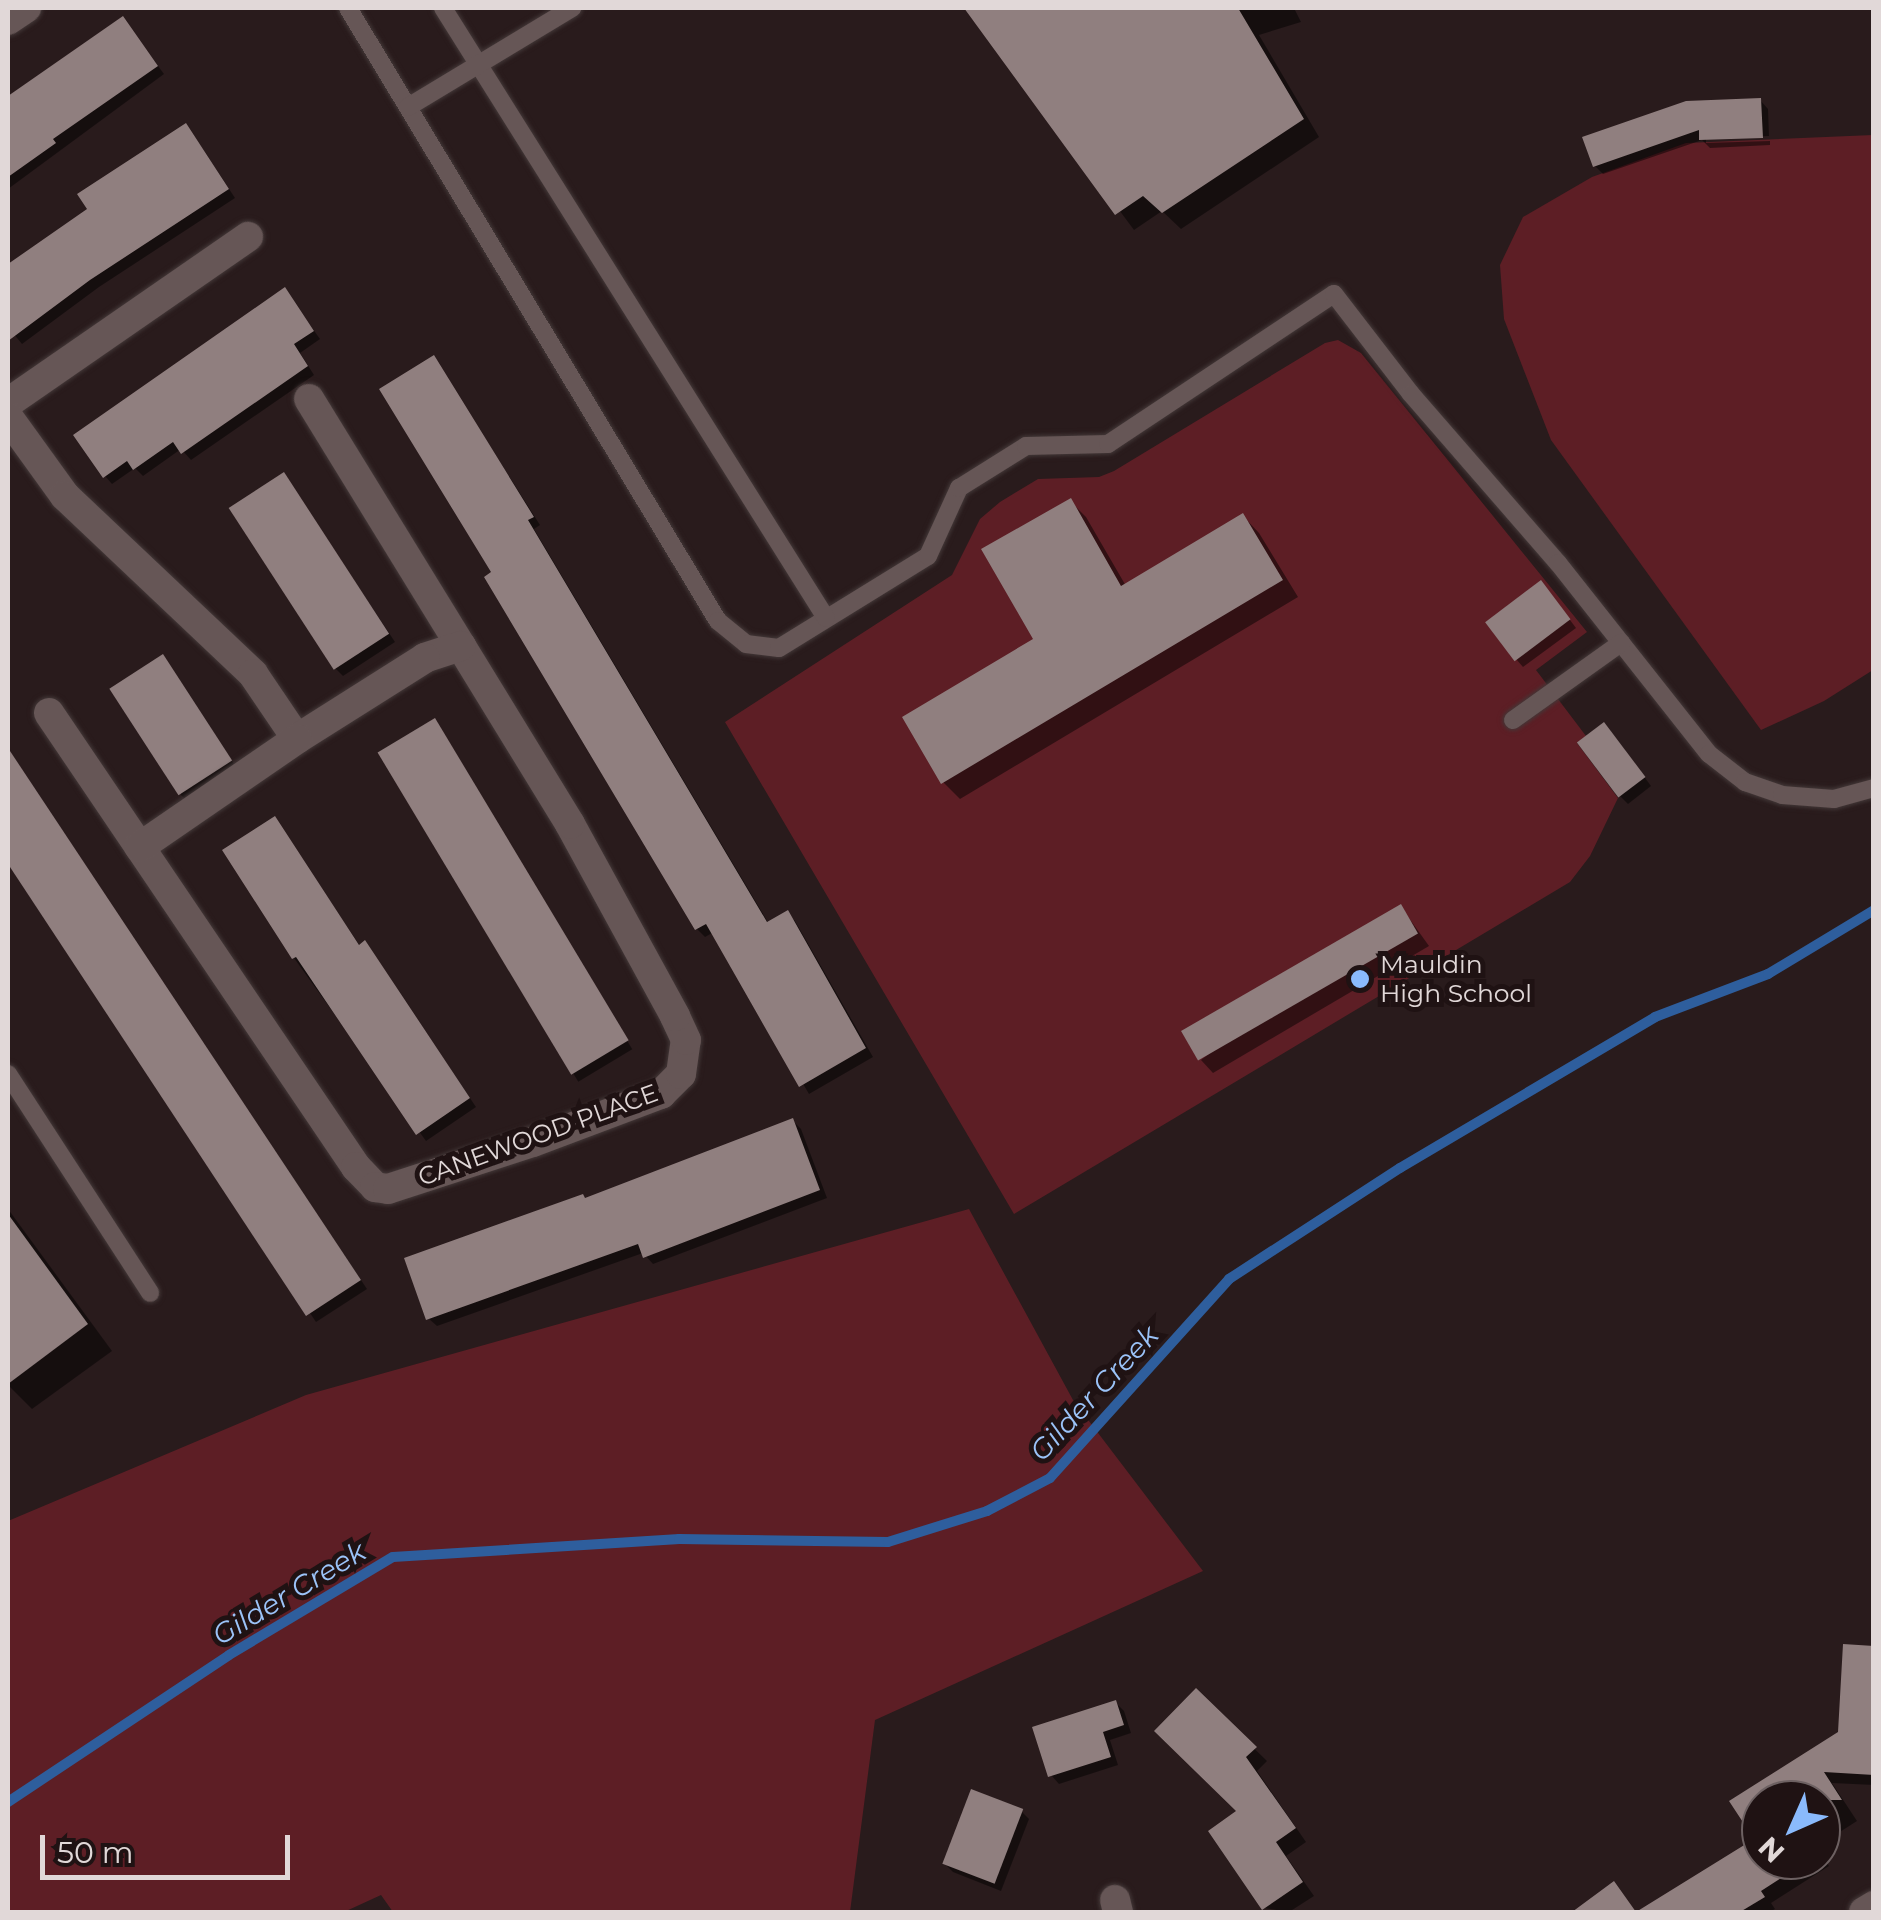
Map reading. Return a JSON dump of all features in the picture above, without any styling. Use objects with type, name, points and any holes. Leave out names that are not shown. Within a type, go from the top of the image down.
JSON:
[{"type":"street","points":[[8,20],[26,8]]},
{"type":"street","points":[[8,402],[248,237]]},
{"type":"street","name":"CANEWOOD PLACE","points":[[49,713],[356,1167],[376,1187],[388,1189],[532,1142],[661,1094],[681,1074],[686,1062],[686,1040],[570,824],[308,398]]},
{"type":"street","points":[[8,417],[66,496],[253,674],[297,739]]},
{"type":"street","points":[[140,847],[297,739],[425,658],[461,646]]},
{"type":"street","points":[[1864,1912],[1874,1906]]},
{"type":"lane","points":[[348,8],[718,620],[746,644],[778,648],[928,556],[959,488],[1026,446],[1108,444],[1334,294],[1411,394],[1558,563],[1709,754],[1745,782],[1808,800],[1834,800],[1874,788]]},
{"type":"lane","points":[[443,8],[826,618]]},
{"type":"lane","points":[[408,106],[572,8]]},
{"type":"lane","points":[[1513,720],[1620,643]]},
{"type":"lane","points":[[8,1074],[150,1293]]},
{"type":"shaded area","points":[[1873,135],[1873,670],[1824,701],[1761,730],[1551,440],[1504,319],[1500,265],[1523,217],[1592,177],[1686,143]]},
{"type":"shaded area","points":[[1338,340],[1361,353],[1587,632],[1536,670],[1586,736],[1577,743],[1618,798],[1590,856],[1570,882],[1014,1214],[725,722],[952,575],[980,519],[1000,502],[1038,479],[1099,477],[1114,471],[1325,343]]},
{"type":"shaded area","points":[[969,1209],[1073,1400],[1203,1571],[875,1720],[850,1912],[393,1912],[381,1895],[344,1912],[8,1912],[8,1521],[306,1395]]},
{"type":"building","points":[[964,8],[1238,8],[1304,119],[1162,213],[1143,196],[1115,215]]},
{"type":"building","points":[[123,16],[158,66],[53,139],[56,143],[8,177],[8,96]]},
{"type":"building","points":[[1761,98],[1763,138],[1699,140],[1699,130],[1593,167],[1582,137],[1686,101]]},
{"type":"building","points":[[186,123],[229,189],[90,280],[8,341],[8,264],[87,209],[77,194]]},
{"type":"building","points":[[285,287],[314,331],[294,344],[308,366],[181,454],[173,442],[133,470],[127,461],[103,478],[73,435]]},
{"type":"building","points":[[434,355],[534,517],[528,520],[767,922],[788,910],[866,1048],[799,1087],[706,924],[695,930],[484,577],[491,572],[379,389]]},
{"type":"building","points":[[284,472],[389,634],[334,670],[229,508]]},
{"type":"building","points":[[1071,498],[1121,586],[1243,513],[1283,580],[941,784],[902,717],[1033,639],[981,549]]},
{"type":"building","points":[[1541,580],[1570,619],[1515,661],[1485,622]]},
{"type":"building","points":[[163,654],[232,761],[178,795],[109,689]]},
{"type":"building","points":[[435,718],[629,1040],[571,1075],[378,753]]},
{"type":"building","points":[[1604,722],[1646,777],[1618,798],[1577,742]]},
{"type":"building","points":[[8,748],[361,1280],[306,1316],[8,864]]},
{"type":"building","points":[[275,816],[359,945],[365,940],[470,1098],[416,1135],[296,957],[292,959],[222,850]]},
{"type":"building","points":[[1401,904],[1418,933],[1198,1060],[1181,1031]]},
{"type":"building","points":[[793,1118],[820,1190],[643,1258],[638,1244],[426,1320],[404,1258],[583,1194],[585,1198]]},
{"type":"building","points":[[8,1214],[88,1324],[8,1384]]},
{"type":"building","points":[[1843,1644],[1874,1646],[1874,1775],[1824,1772],[1829,1780],[1762,1780],[1838,1732]]},
{"type":"building","points":[[1196,1688],[1257,1747],[1246,1757],[1296,1828],[1276,1842],[1303,1882],[1262,1910],[1208,1831],[1236,1811],[1154,1731]]},
{"type":"building","points":[[1116,1700],[1124,1725],[1103,1732],[1111,1757],[1048,1777],[1032,1727]]},
{"type":"building","points":[[971,1789],[1023,1809],[995,1884],[942,1864]]},
{"type":"building","points":[[1741,1793],[1741,1819],[1729,1801]]},
{"type":"building","points":[[1741,1847],[1741,1880],[1778,1880],[1761,1891],[1765,1897],[1740,1912],[1636,1912]]},
{"type":"building","points":[[1614,1881],[1636,1912],[1572,1912]]},
{"type":"waterway","name":"Gilder Creek","points":[[8,1802],[229,1655],[393,1557],[679,1539],[888,1542],[987,1511],[1050,1478],[1229,1279],[1400,1168],[1655,1017],[1768,974],[1874,910]]},
{"type":"place","name":"Mauldin High School","points":[[1360,979]]}]
